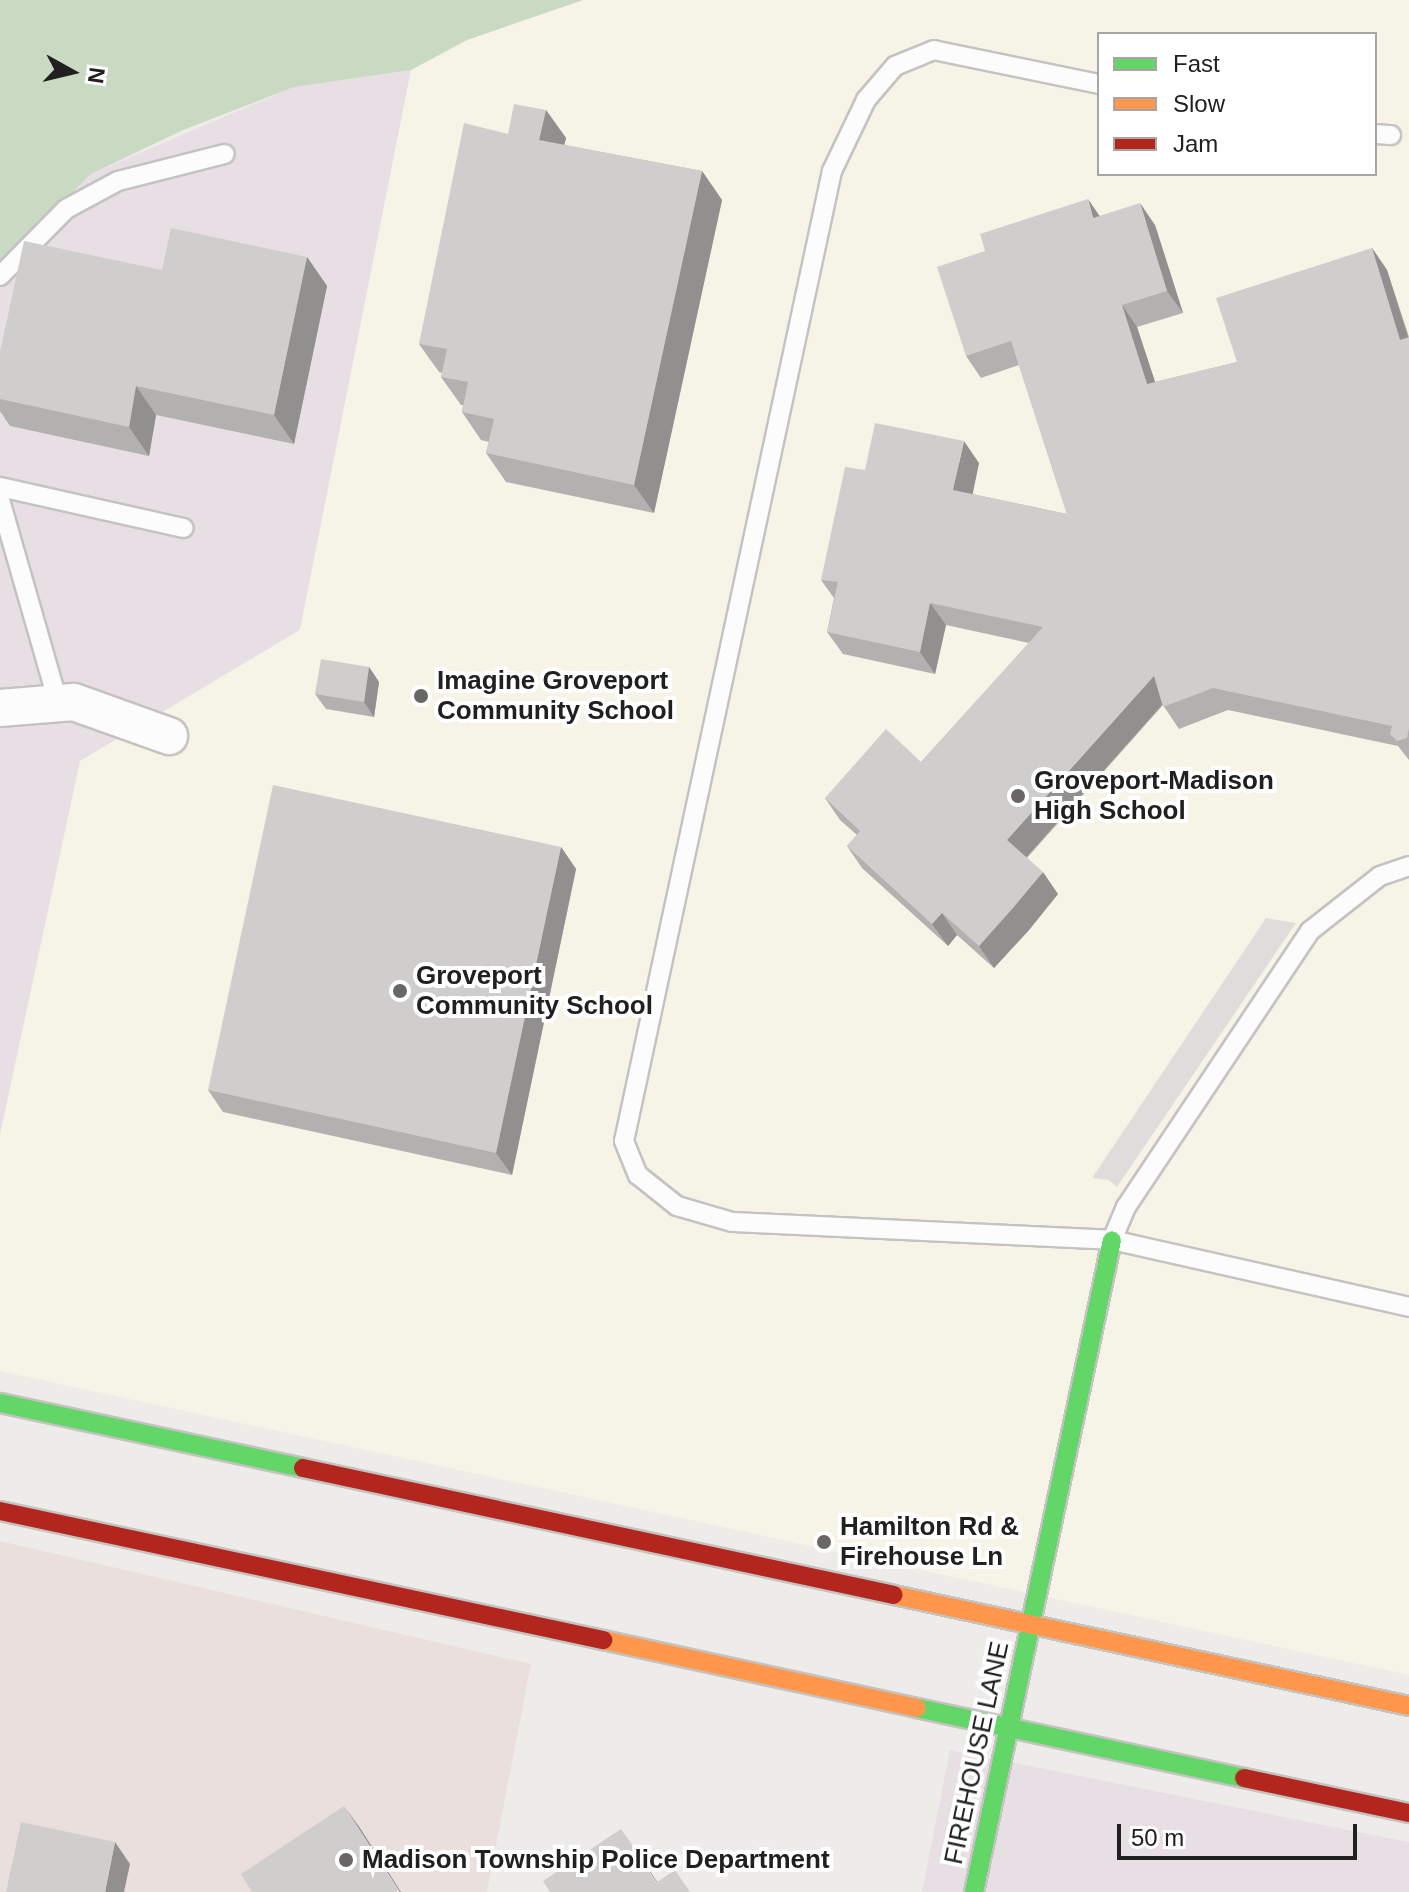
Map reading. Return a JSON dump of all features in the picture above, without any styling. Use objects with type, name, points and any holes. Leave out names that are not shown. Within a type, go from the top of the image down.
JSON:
[{"type":"main road","name":"FIREHOUSE LANE","points":[[974,1892],[1112,1240]]},
{"type":"main road","points":[[0,1403],[1409,1706]]},
{"type":"main road","points":[[0,1511],[1409,1813]]},
{"type":"street","points":[[0,708],[74,702],[169,736]]},
{"type":"lane","points":[[1097,84],[934,50],[895,66],[866,100],[832,171],[624,1141],[638,1175],[677,1206],[732,1222],[1112,1240],[1409,1307]]},
{"type":"lane","points":[[0,276],[66,209],[118,181],[225,154]]},
{"type":"lane","points":[[0,487],[183,528]]},
{"type":"lane","points":[[0,500],[58,702]]},
{"type":"lane","points":[[1112,1240],[1126,1207],[1310,931],[1380,876],[1409,866]]},
{"type":"shaded area","name":"Groveport-Madison High School","points":[[583,0],[1409,0],[1409,1675],[0,1371],[0,1135],[80,761],[300,630],[411,70],[467,40]]},
{"type":"shaded area","points":[[411,70],[300,630],[80,762],[0,1135],[0,264],[91,174],[294,87]]},
{"type":"shaded area","points":[[1266,918],[1296,923],[1117,1187],[1109,1180],[1092,1178]]},
{"type":"shaded area","points":[[0,1541],[531,1664],[487,1892],[0,1892]]},
{"type":"shaded area","points":[[950,1750],[1409,1842],[1409,1892],[922,1892]]},
{"type":"green space","points":[[0,0],[583,0],[467,40],[411,70],[294,87],[183,130],[91,174],[0,264]]},
{"type":"building","points":[[514,104],[546,110],[539,140],[702,171],[634,485],[486,453],[494,419],[462,412],[468,382],[441,377],[447,349],[419,344],[464,123],[508,134]]},
{"type":"building","points":[[1088,199],[1093,218],[1140,203],[1167,291],[1122,305],[1147,384],[1237,362],[1216,298],[1372,248],[1400,340],[1409,337],[1409,728],[1407,738],[1397,741],[1390,734],[1392,726],[1213,688],[1163,707],[1154,676],[1007,840],[1043,872],[979,946],[942,913],[932,924],[847,846],[860,831],[825,798],[886,729],[921,762],[1043,627],[930,603],[920,652],[827,632],[838,582],[821,580],[845,467],[865,470],[875,423],[964,441],[953,490],[1067,514],[1011,341],[966,356],[937,267],[985,251],[980,234]]},
{"type":"building","points":[[171,228],[307,257],[274,415],[136,386],[129,427],[0,399],[0,352],[24,241],[162,270]]},
{"type":"building","points":[[321,659],[369,667],[364,702],[315,694]]},
{"type":"building","name":"Groveport Community School","points":[[273,785],[561,847],[496,1153],[208,1090]]},
{"type":"building","points":[[344,1806],[398,1890],[252,1892],[241,1874]]},
{"type":"building","points":[[21,1822],[115,1842],[105,1892],[6,1892]]},
{"type":"building","points":[[621,1829],[656,1883],[675,1870],[690,1892],[550,1892],[543,1881]]},
{"type":"traffic: fast","points":[[974,1892],[1112,1240]]},
{"type":"traffic: fast","points":[[0,1403],[303,1468]]},
{"type":"traffic: fast","points":[[917,1708],[1244,1778]]},
{"type":"traffic: slow","points":[[894,1595],[1409,1706]]},
{"type":"traffic: slow","points":[[603,1640],[917,1708]]},
{"type":"traffic: jam","points":[[303,1468],[894,1595]]},
{"type":"traffic: jam","points":[[0,1511],[603,1640]]},
{"type":"traffic: jam","points":[[1244,1778],[1409,1813]]},
{"type":"place","name":"Imagine Groveport Community School","points":[[421,696]]},
{"type":"place","name":"Groveport-Madison High School","points":[[1018,796]]},
{"type":"place","name":"Groveport Community School","points":[[400,991]]},
{"type":"place","name":"Hamilton Rd & Firehouse Ln","points":[[824,1542]]},
{"type":"place","name":"Madison Township Police Department","points":[[346,1860]]}]
